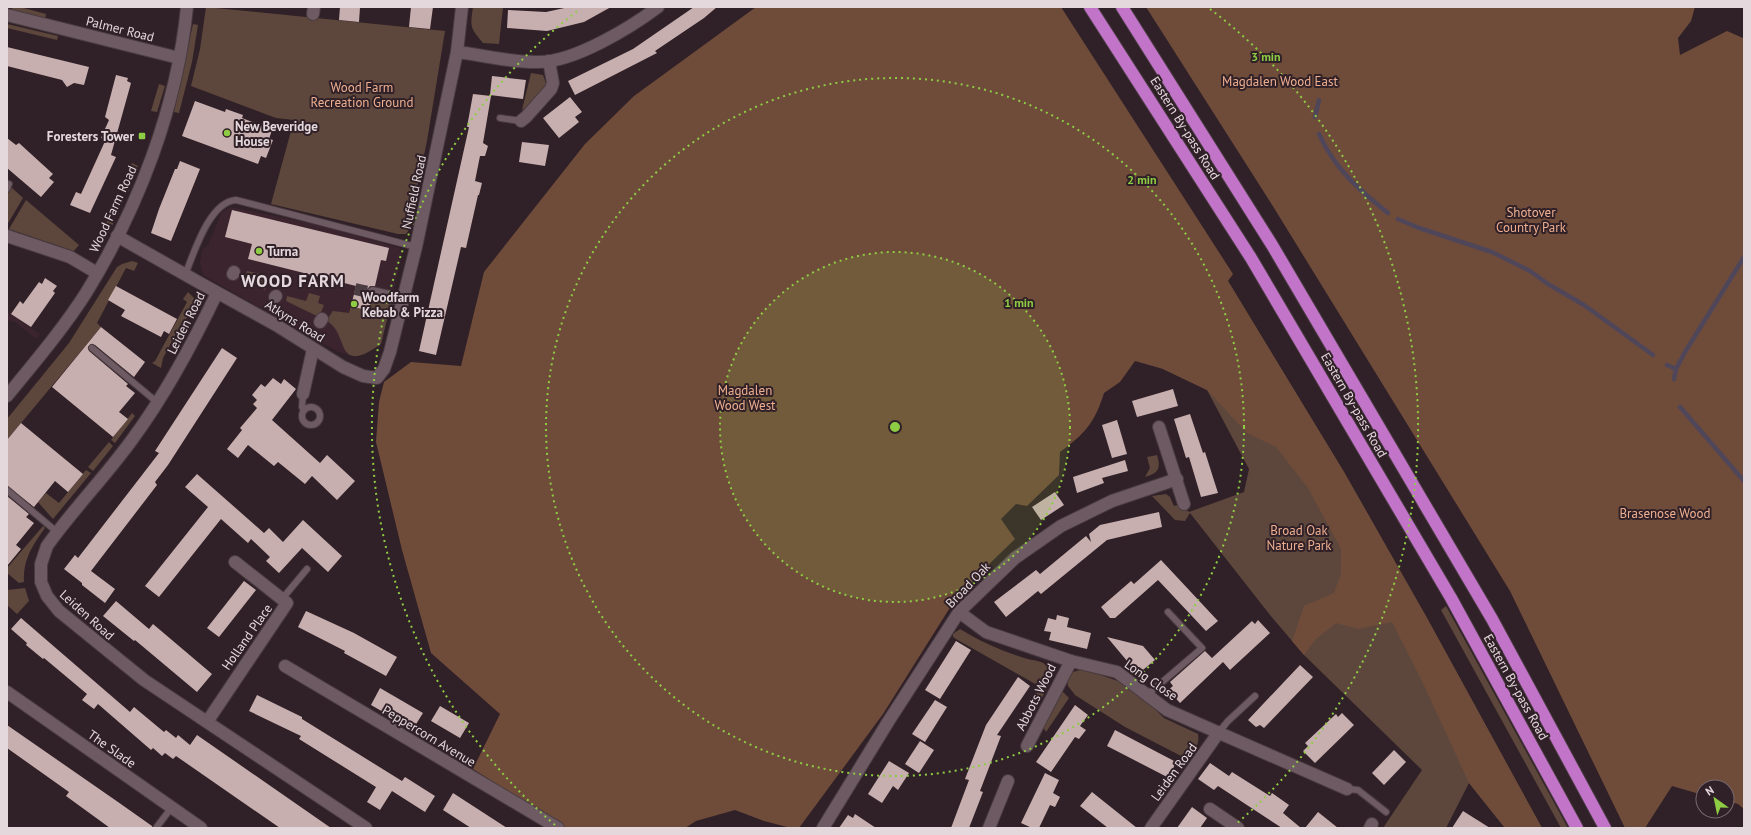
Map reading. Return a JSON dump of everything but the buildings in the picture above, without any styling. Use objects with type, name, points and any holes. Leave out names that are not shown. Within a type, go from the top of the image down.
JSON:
[{"type":"highway","name":"Eastern By-pass Road","points":[[1090,7],[1255,264],[1451,598],[1577,828]]},
{"type":"highway","name":"Eastern By-pass Road","points":[[1122,7],[1288,272],[1492,619],[1604,828]]},
{"type":"street","name":"Wood Farm Road","points":[[7,396],[73,312],[97,273],[117,236],[147,169],[168,105],[179,58],[187,7]]},
{"type":"street","name":"Nuffield Road","points":[[377,378],[384,369],[390,352],[416,247],[457,52],[462,7]]},
{"type":"street","points":[[457,52],[527,62],[549,61],[577,52],[606,39],[658,7]]},
{"type":"street","name":"Palmer Road","points":[[7,16],[179,58]]},
{"type":"street","points":[[520,121],[526,117],[551,89],[553,83],[549,61]]},
{"type":"street","points":[[7,236],[70,257],[97,273]]},
{"type":"street","name":"Atkyns Road","points":[[117,236],[217,293],[276,324],[343,367],[363,376],[377,378]]},
{"type":"street","name":"Leiden Road","points":[[217,293],[158,403],[130,443],[57,532],[43,555],[40,572],[43,588],[53,604],[120,662],[366,828]]},
{"type":"street","points":[[373,293],[394,298]]},
{"type":"street","points":[[303,394],[313,349]]},
{"type":"street","points":[[1159,427],[1184,504]]},
{"type":"street","name":"Broad Oak","points":[[823,828],[959,612],[1015,558],[1060,526],[1112,501],[1177,479]]},
{"type":"street","name":"Holland Place","points":[[207,722],[287,603],[235,562]]},
{"type":"street","name":"Long Close","points":[[959,612],[986,632],[1071,661],[1117,672],[1167,710],[1347,789]]},
{"type":"street","name":"Abbots Wood","points":[[1027,746],[1071,661]]},
{"type":"street","name":"Peppercorn Avenue","points":[[285,666],[558,828]]},
{"type":"street","name":"The Slade","points":[[7,692],[201,828]]},
{"type":"street","name":"Leiden Road","points":[[1151,828],[1219,732]]},
{"type":"street","points":[[989,828],[1008,781]]},
{"type":"street","points":[[1210,809],[1222,823],[1238,828]]},
{"type":"lane","points":[[500,118],[520,121]]},
{"type":"lane","points":[[185,275],[213,215],[220,206],[228,201],[236,200],[416,247]]},
{"type":"lane","points":[[92,348],[158,403]]},
{"type":"lane","points":[[303,394],[302,407],[304,410]]},
{"type":"lane","points":[[7,490],[57,532]]},
{"type":"lane","points":[[282,599],[307,569]]},
{"type":"lane","points":[[1147,695],[1202,648],[1168,612]]},
{"type":"lane","points":[[1219,732],[1228,721],[1255,696]]},
{"type":"lane","points":[[1347,789],[1358,790],[1386,812]]},
{"type":"lane","points":[[156,828],[172,807]]},
{"type":"shaded area","points":[[230,207],[314,224],[400,248],[402,253],[381,344],[356,356],[338,352],[203,275],[200,263],[202,250],[208,245],[222,212]]},
{"type":"shaded area","points":[[7,313],[11,314],[40,334],[36,339],[15,322],[7,320]]},
{"type":"green space","points":[[12,7],[20,7],[46,14],[45,19],[12,10]]},
{"type":"green space","name":"Wood Farm Recreation Ground","points":[[206,7],[445,31],[427,141],[408,231],[406,234],[398,234],[271,204],[294,120],[276,118],[191,86],[200,49]]},
{"type":"green space","points":[[473,7],[503,7],[499,44],[483,43],[473,30],[471,19]]},
{"type":"green space","name":"Magdalen Wood West","points":[[756,7],[1061,7],[1233,274],[1228,281],[1344,472],[1427,618],[1542,828],[1505,828],[1469,783],[1422,681],[1392,622],[1358,629],[1336,623],[1315,640],[1304,655],[1292,641],[1304,606],[1334,593],[1341,574],[1341,549],[1308,488],[1276,447],[1247,433],[1207,390],[1163,369],[1135,361],[1120,382],[1104,393],[1097,412],[1088,427],[1060,452],[1059,475],[1027,506],[1016,504],[1001,519],[1015,539],[982,571],[951,606],[883,714],[799,828],[791,828],[764,821],[735,810],[696,821],[685,828],[565,828],[473,769],[500,714],[431,653],[402,550],[376,442],[379,402],[384,382],[411,362],[461,366],[484,272],[585,144],[634,96]]},
{"type":"green space","name":"Shotover Country Park","points":[[1146,7],[1695,7],[1691,21],[1678,38],[1680,55],[1727,31],[1743,38],[1744,36],[1744,809],[1735,803],[1735,779],[1695,779],[1695,793],[1672,786],[1645,828],[1625,828],[1510,591],[1274,208]]},
{"type":"green space","points":[[7,24],[58,36],[57,40],[7,28]]},
{"type":"green space","points":[[193,24],[198,25],[192,62],[179,113],[174,112]]},
{"type":"green space","points":[[531,73],[543,75],[547,86],[531,104],[522,110]]},
{"type":"green space","points":[[159,84],[165,86],[157,112],[151,111]]},
{"type":"green space","points":[[132,163],[138,166],[128,192],[122,189]]},
{"type":"green space","points":[[11,187],[23,198],[7,225],[7,196]]},
{"type":"green space","points":[[26,200],[79,245],[74,251],[9,229]]},
{"type":"green space","points":[[109,217],[115,220],[103,243],[97,240]]},
{"type":"green space","points":[[132,261],[138,263],[134,271],[126,268],[97,323],[101,327],[7,440],[7,419],[69,343],[117,267]]},
{"type":"green space","points":[[247,271],[269,276],[265,290],[245,278]]},
{"type":"green space","name":"Broad Oak Nature Park","points":[[1228,281],[1344,472],[1427,618],[1542,828],[1505,828],[1469,783],[1446,828],[1383,828],[1422,770],[1304,655],[1270,615],[1190,513],[1185,521],[1175,520],[1152,496],[1166,494],[1170,497],[1174,506],[1181,504],[1189,512],[1244,492],[1249,469],[1207,390],[1163,369]]},
{"type":"green space","points":[[188,292],[194,298],[195,311],[182,322],[163,358],[161,368],[152,363],[155,361],[187,302],[183,299]]},
{"type":"green space","points":[[309,293],[320,296],[318,303],[324,305],[319,317],[286,301],[287,296],[306,301]]},
{"type":"green space","points":[[373,296],[391,303],[381,344],[366,353],[356,356],[349,354],[344,349],[333,326],[326,321],[333,311],[349,313],[351,306],[369,310]]},
{"type":"green space","points":[[132,413],[135,416],[115,443],[111,440]]},
{"type":"green space","points":[[109,442],[113,446],[93,471],[88,467]]},
{"type":"green space","points":[[1157,455],[1159,463],[1158,469],[1153,474],[1145,477],[1150,468],[1147,457]]},
{"type":"green space","points":[[86,470],[91,473],[53,519],[38,502],[46,493],[59,503]]},
{"type":"green space","points":[[43,526],[45,528],[29,554],[25,567],[24,582],[19,583],[7,573],[7,568]]},
{"type":"green space","points":[[25,588],[29,601],[17,614],[7,605],[7,590]]},
{"type":"green space","points":[[1446,606],[1568,828],[1561,828],[1441,610]]},
{"type":"green space","points":[[960,629],[1001,650],[1043,663],[1049,670],[1047,678],[1037,685],[953,637],[953,634]]},
{"type":"green space","points":[[1083,669],[1118,681],[1150,704],[1164,718],[1198,734],[1198,742],[1193,751],[1187,756],[1183,757],[1125,727],[1075,695],[1068,686],[1067,681],[1073,672]]},
{"type":"green space","points":[[1049,685],[1034,712],[1030,714],[1023,714],[1039,689]]},
{"type":"green space","points":[[1061,690],[1069,698],[1046,732],[1042,725]]},
{"type":"waterway","points":[[1315,117],[1319,100]]},
{"type":"waterway","points":[[1319,134],[1332,158],[1348,178],[1388,213]]},
{"type":"waterway","points":[[1398,219],[1419,228],[1492,252],[1530,271],[1548,284],[1584,305],[1653,355]]},
{"type":"waterway","points":[[1674,379],[1676,369],[1685,352],[1744,257]]},
{"type":"waterway","points":[[1667,365],[1676,369]]},
{"type":"waterway","points":[[1680,407],[1744,481]]},
{"type":"tunnel","points":[[355,289],[373,293]]},
{"type":"place","name":"New Beveridge House","points":[[227,133]]},
{"type":"place","name":"Foresters Tower","points":[[142,136]]},
{"type":"place","name":"Turna","points":[[259,251]]},
{"type":"place","name":"Woodfarm Kebab & Pizza","points":[[354,304]]},
{"type":"district","name":"WOOD FARM","points":[[293,281]]},
{"type":"park label","name":"Magdalen Wood East","points":[[1280,81]]},
{"type":"park label","name":"Brasenose Wood","points":[[1665,513]]}]
